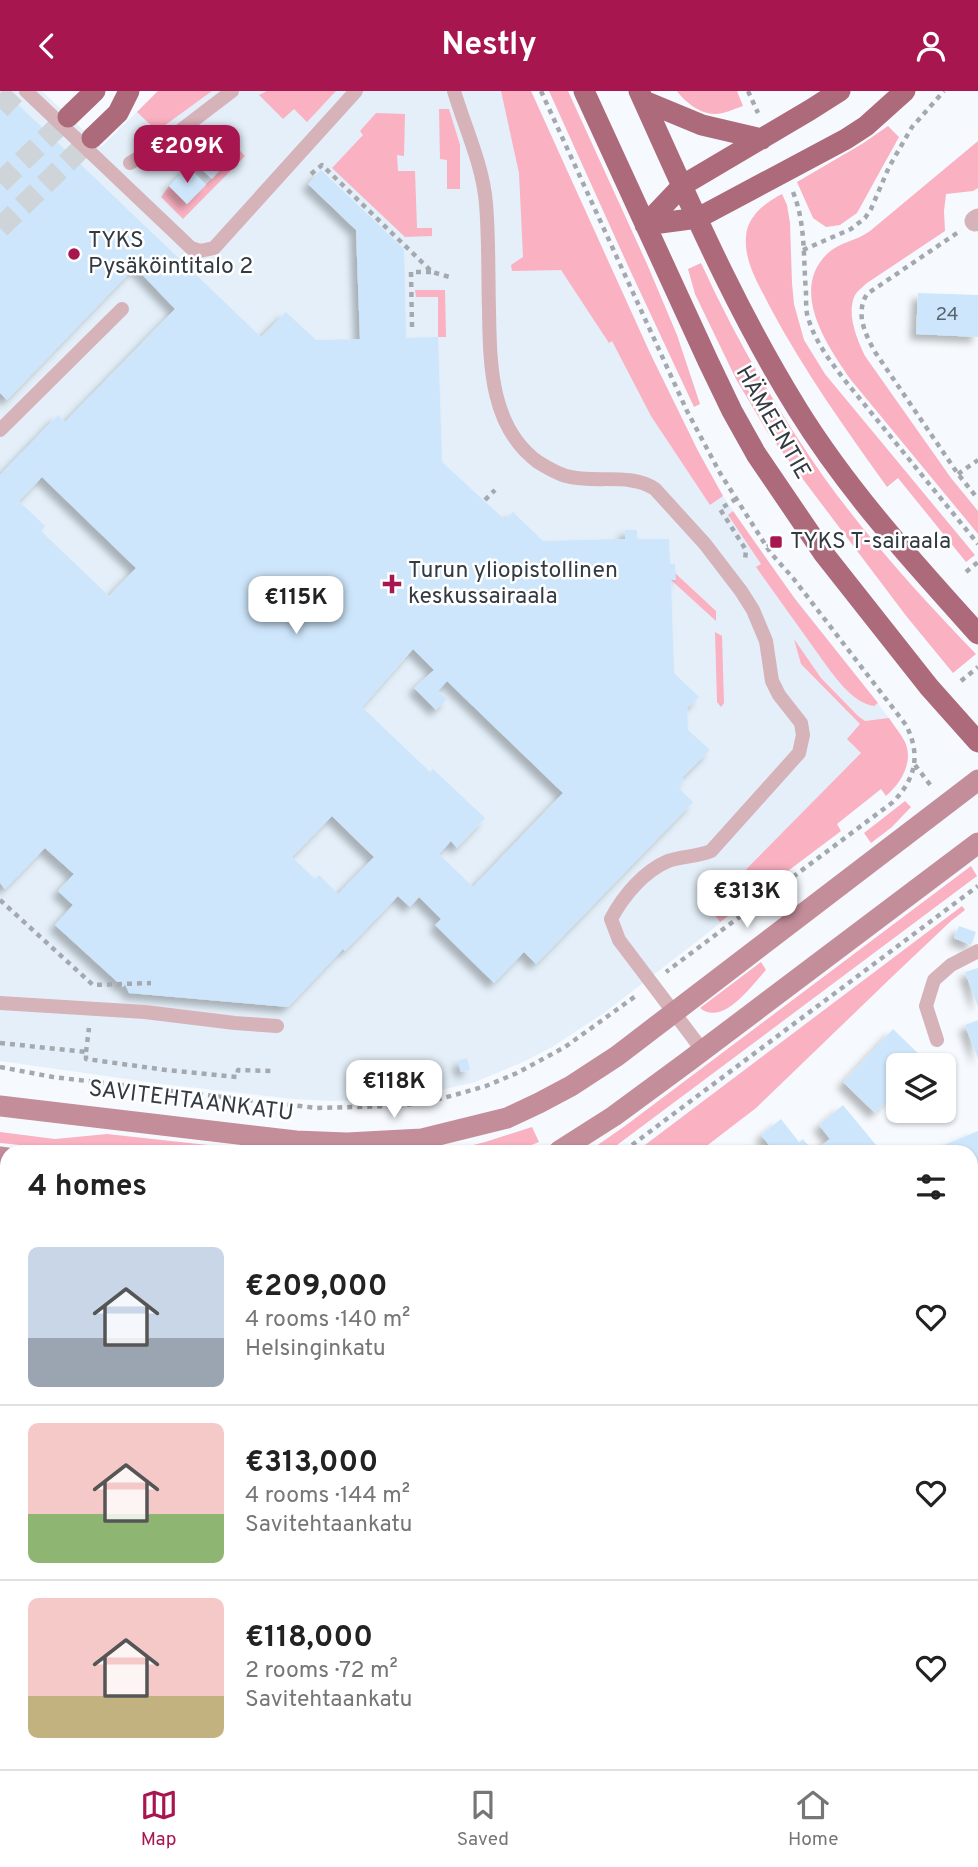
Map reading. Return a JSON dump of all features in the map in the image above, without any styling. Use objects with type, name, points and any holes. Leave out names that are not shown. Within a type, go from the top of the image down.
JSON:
[{"type":"highway","points":[[68,117],[95,91]]},
{"type":"highway","points":[[92,138],[118,113],[129,91]]},
{"type":"highway","name":"HÄMEENTIE","points":[[584,91],[726,398],[763,465],[824,554],[929,687],[978,742]]},
{"type":"highway","points":[[641,96],[702,125],[723,130],[761,128],[810,110],[840,91]]},
{"type":"highway","points":[[645,225],[698,218],[823,152],[866,126],[905,91]]},
{"type":"highway","name":"HÄMEENTIE","points":[[641,96],[718,264],[764,352],[806,421],[841,473],[889,533],[978,634]]},
{"type":"highway","points":[[645,225],[683,185],[733,156],[761,128]]},
{"type":"main road","name":"SAVITEHTAANKATU","points":[[0,1106],[296,1141],[347,1143],[422,1139],[507,1118],[571,1086],[617,1056],[978,780]]},
{"type":"main road","points":[[568,1145],[614,1116],[703,1051],[978,843]]},
{"type":"lane","points":[[26,91],[191,248],[200,251],[214,248],[356,91]]},
{"type":"lane","points":[[130,163],[168,141],[232,91]]},
{"type":"lane","points":[[454,91],[478,164],[486,202],[490,362],[494,389],[513,434],[521,447],[537,461],[566,476],[632,481],[647,484],[654,489],[705,544],[753,610],[766,641],[772,681],[779,695],[801,723],[803,735],[799,753],[711,851],[666,862],[648,873],[620,902],[611,919],[619,940],[703,1051]]},
{"type":"lane","points":[[0,430],[122,309]]},
{"type":"lane","points":[[937,1040],[926,1006],[934,980],[951,965],[978,951]]},
{"type":"lane","points":[[145,1012],[150,989]]},
{"type":"lane","points":[[0,1003],[145,1012],[277,1026]]},
{"type":"path","points":[[748,91],[761,128]]},
{"type":"path","points":[[803,250],[851,229],[865,218],[912,127],[944,91]]},
{"type":"path","points":[[313,173],[322,165],[432,272]]},
{"type":"path","points":[[792,190],[799,205],[803,229],[803,274],[807,310],[816,338],[826,356],[978,544]]},
{"type":"path","points":[[976,220],[867,294],[862,302],[862,316],[865,333],[875,352],[978,499]]},
{"type":"path","points":[[412,327],[411,272],[432,272],[453,278]]},
{"type":"path","points":[[958,474],[978,460]]},
{"type":"path","points":[[485,500],[495,490]]},
{"type":"path","points":[[736,499],[720,509],[746,550],[745,560]]},
{"type":"path","points":[[766,547],[776,542]]},
{"type":"path","points":[[966,572],[978,562]]},
{"type":"path","points":[[961,681],[978,667]]},
{"type":"path","points":[[666,972],[904,791],[915,765],[915,748],[906,725]]},
{"type":"path","points":[[632,1145],[978,886]]},
{"type":"path","points":[[0,899],[93,985],[150,989]]},
{"type":"path","points":[[0,1067],[53,1077],[317,1108],[397,1106],[458,1094],[517,1073],[565,1047],[606,1018]]},
{"type":"path","points":[[0,1043],[86,1052],[86,1059],[237,1077],[238,1070],[271,1071]]},
{"type":"shaded area","name":"Turun yliopistollinen keskussairaala","points":[[0,91],[42,91],[101,147],[158,91],[531,91],[650,353],[723,496],[772,569],[889,718],[881,789],[713,929],[604,1013],[552,1047],[475,1082],[396,1099],[331,1101],[162,1084],[0,1061]]},
{"type":"shaded area","points":[[158,91],[212,91],[157,131],[137,112]]},
{"type":"shaded area","points":[[267,91],[336,91],[307,122],[294,109],[283,119],[259,95]]},
{"type":"shaded area","points":[[501,91],[531,91],[650,353],[723,496],[710,505],[651,416],[612,341],[609,343],[561,270],[512,271],[511,265],[523,257],[519,173]]},
{"type":"shaded area","points":[[549,91],[568,91],[677,335],[700,404],[694,407],[629,268]]},
{"type":"shaded area","points":[[677,91],[737,91],[743,106],[722,113],[704,112],[693,107]]},
{"type":"shaded area","points":[[439,109],[449,109],[460,145],[460,189],[447,189],[447,160],[440,159]]},
{"type":"shaded area","points":[[376,113],[405,114],[404,156],[397,155],[398,171],[415,171],[417,228],[432,228],[432,236],[405,237],[332,168],[363,135],[360,131]]},
{"type":"shaded area","points":[[216,125],[245,156],[183,219],[161,197],[169,186],[187,204],[230,159],[204,133]]},
{"type":"shaded area","points":[[888,126],[899,137],[857,213],[840,225],[826,227],[813,218],[797,182]]},
{"type":"shaded area","points":[[978,141],[978,188],[946,194],[945,231],[859,290],[853,302],[852,318],[865,356],[951,478],[978,511],[978,534],[842,367],[816,319],[811,285],[816,269],[827,254],[870,231]]},
{"type":"shaded area","points":[[782,194],[790,223],[794,304],[804,340],[825,374],[975,555],[966,562],[898,478],[887,487],[811,377],[757,282],[747,255],[747,229],[758,211]]},
{"type":"shaded area","points":[[701,263],[757,372],[823,476],[896,568],[976,654],[953,673],[907,617],[768,433],[736,379],[695,294],[688,269]]},
{"type":"shaded area","points":[[415,290],[445,290],[446,337],[438,337],[438,297],[416,297]]},
{"type":"shaded area","points":[[733,511],[795,599],[878,703],[874,706],[853,696],[826,665],[756,567],[761,564],[728,515]]},
{"type":"shaded area","points":[[675,573],[716,611],[716,621],[671,580]]},
{"type":"shaded area","points":[[715,632],[722,636],[724,703],[721,707],[717,702]]},
{"type":"shaded area","points":[[794,639],[821,678],[858,716],[865,721],[889,718],[905,742],[907,764],[897,785],[886,796],[881,789],[837,824],[841,831],[720,922],[709,907],[861,753],[847,739],[860,724],[801,664]]},
{"type":"shaded area","points":[[905,801],[911,807],[892,827],[871,843],[864,833]]},
{"type":"shaded area","points":[[971,866],[977,876],[617,1145],[598,1145]]},
{"type":"shaded area","points":[[962,906],[965,910],[756,1108],[708,1145],[645,1145]]},
{"type":"shaded area","points":[[761,962],[766,970],[736,1002],[718,1012],[700,1008]]},
{"type":"shaded area","points":[[532,1127],[539,1142],[531,1145],[473,1145]]},
{"type":"shaded area","points":[[0,1132],[55,1139],[107,1134],[208,1145],[20,1145],[0,1143]]},
{"type":"building","points":[[0,91],[4,91],[261,337],[286,312],[316,340],[360,339],[356,230],[308,184],[321,170],[404,249],[406,338],[438,337],[442,462],[505,520],[513,512],[543,541],[625,539],[625,530],[637,530],[637,539],[669,539],[670,564],[675,564],[676,580],[671,580],[674,673],[699,697],[687,708],[688,730],[710,750],[682,778],[684,780],[678,787],[693,802],[536,964],[524,952],[494,983],[435,925],[441,919],[419,897],[410,907],[398,896],[288,1007],[129,993],[125,984],[123,987],[55,925],[73,905],[58,891],[74,874],[45,848],[5,889],[0,883],[0,475],[58,415],[65,422],[175,309],[135,267],[7,400],[0,393]],"holes":[[[42,477],[136,568],[109,596],[41,531],[45,526],[19,501]],[[413,649],[434,670],[414,688],[436,710],[447,699],[438,691],[447,681],[563,793],[473,887],[439,854],[451,841],[457,848],[485,818],[433,769],[430,772],[362,707]],[[332,816],[374,857],[338,894],[319,875],[315,879],[292,857]]]},
{"type":"building","points":[[212,142],[230,159],[212,179],[194,162]]},
{"type":"building","points":[[188,167],[206,185],[187,204],[169,186]]},
{"type":"building","points":[[918,293],[978,295],[978,337],[916,334]]},
{"type":"building","points":[[959,926],[976,932],[971,945],[954,938]]},
{"type":"building","points":[[978,968],[978,1007],[965,972]]},
{"type":"building","points":[[978,1020],[978,1059],[965,1025]]},
{"type":"building","points":[[893,1029],[918,1053],[886,1053],[886,1102],[875,1113],[843,1082]]},
{"type":"building","points":[[467,1058],[470,1070],[461,1072],[458,1061]]},
{"type":"building","points":[[843,1105],[876,1145],[822,1145],[830,1139],[819,1125]]},
{"type":"building","points":[[781,1119],[799,1142],[803,1139],[808,1145],[769,1145],[761,1135]]},
{"type":"building","points":[[978,1131],[978,1145],[944,1145]]},
{"type":"tunnel","points":[[0,109],[17,91]]},
{"type":"tunnel","points":[[0,183],[68,117]]},
{"type":"tunnel","points":[[0,228],[92,138]]},
{"type":"place","name":"TYKS Pysäköintitalo 2","points":[[74,254]]},
{"type":"place","name":"TYKS T-sairaala","points":[[776,542]]},
{"type":"place","name":"Turun yliopistollinen keskussairaala","points":[[392,584]]}]
